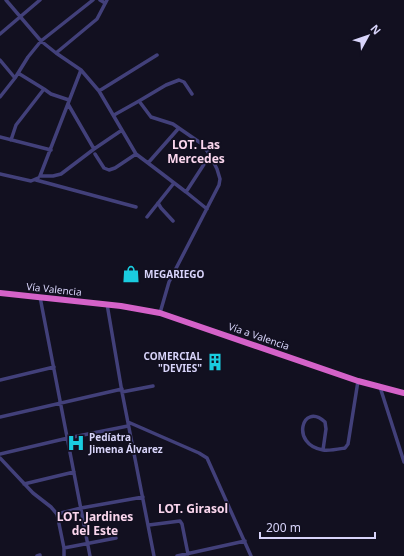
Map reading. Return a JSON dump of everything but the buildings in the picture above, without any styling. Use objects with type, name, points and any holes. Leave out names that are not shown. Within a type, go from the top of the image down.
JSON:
[{"type":"highway","name":"Vía Valencia","points":[[0,293],[107,304]]},
{"type":"highway","name":"Vía a Valencia","points":[[107,304],[160,313],[358,381],[404,393]]},
{"type":"street","points":[[6,0],[41,41],[81,70],[99,91],[136,154],[207,209]]},
{"type":"street","points":[[0,34],[40,0]]},
{"type":"street","points":[[0,97],[41,41],[93,0]]},
{"type":"street","points":[[56,53],[97,19],[106,2],[100,0]]},
{"type":"street","points":[[99,91],[157,55]]},
{"type":"street","points":[[0,60],[15,78]]},
{"type":"street","points":[[36,180],[40,176],[51,150],[81,70]]},
{"type":"street","points":[[18,73],[51,94],[68,102],[94,148]]},
{"type":"street","points":[[114,115],[166,85],[179,80],[184,82],[192,94]]},
{"type":"street","points":[[11,140],[16,125],[44,89]]},
{"type":"street","points":[[139,101],[151,117],[173,124],[178,129],[199,142],[210,155],[217,169],[220,182],[169,282],[160,313]]},
{"type":"street","points":[[148,163],[178,129]]},
{"type":"street","points":[[47,183],[94,148],[122,130]]},
{"type":"street","points":[[0,137],[51,150]]},
{"type":"street","points":[[95,154],[104,168],[109,170],[115,168],[136,154]]},
{"type":"street","points":[[186,192],[210,155]]},
{"type":"street","points":[[0,174],[32,181],[36,180],[136,207]]},
{"type":"street","points":[[40,176],[53,176],[61,174]]},
{"type":"street","points":[[147,217],[174,183]]},
{"type":"street","points":[[158,203],[160,208],[173,221]]},
{"type":"street","points":[[40,297],[90,556]]},
{"type":"street","points":[[107,304],[128,424],[154,556]]},
{"type":"street","points":[[0,380],[54,368]]},
{"type":"street","points":[[323,450],[326,425],[325,422],[320,418],[312,416],[305,421],[303,436],[308,443],[323,450],[343,448],[347,446],[358,381]]},
{"type":"street","points":[[0,417],[122,390],[153,386]]},
{"type":"street","points":[[380,387],[404,462]]},
{"type":"street","points":[[0,454],[128,424],[199,453],[207,458],[251,556]]},
{"type":"street","points":[[0,458],[33,493],[58,514],[64,556]]},
{"type":"street","points":[[24,484],[74,472]]},
{"type":"street","points":[[58,514],[81,508],[143,497]]},
{"type":"street","points":[[149,525],[180,521],[182,524],[188,554]]},
{"type":"street","points":[[64,548],[116,538]]},
{"type":"street","points":[[177,556],[245,541]]},
{"type":"place","name":"MEGARIEGO","points":[[131,274]]},
{"type":"place","name":"COMERCIAL \"DEVIES\"","points":[[215,362]]},
{"type":"place","name":"Pedíatra Jimena Álvarez","points":[[76,443]]},
{"type":"district","name":"LOT. Las Mercedes","points":[[196,152]]},
{"type":"district","name":"LOT. Girasol","points":[[193,509]]},
{"type":"district","name":"LOT. Jardines del Este","points":[[95,524]]}]
